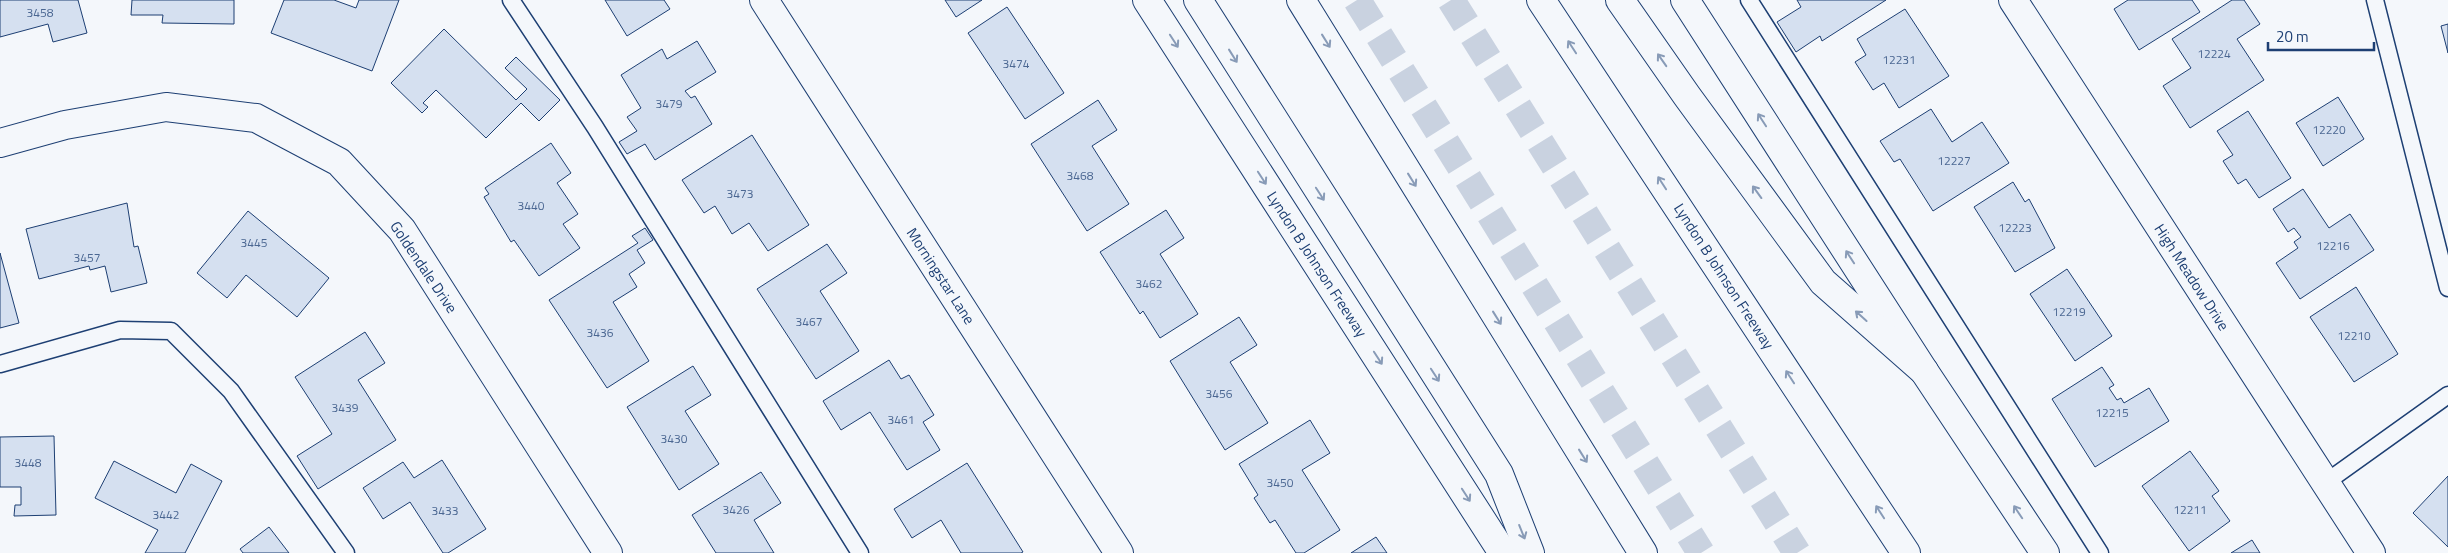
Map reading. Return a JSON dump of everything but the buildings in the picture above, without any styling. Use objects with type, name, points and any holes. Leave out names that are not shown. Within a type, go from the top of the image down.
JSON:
[{"type":"main road","name":"Morningstar Lane","points":[[764,0],[1119,553]]},
{"type":"main road","name":"Lyndon B Johnson Freeway","points":[[1147,0],[1503,553]]},
{"type":"main road","points":[[1198,0],[1499,474],[1530,553]]},
{"type":"main road","points":[[1301,0],[1642,553]]},
{"type":"main road","name":"Lyndon B Johnson Freeway","points":[[1541,0],[1906,553]]},
{"type":"main road","points":[[1620,0],[1687,96],[1823,282],[1924,371]]},
{"type":"main road","points":[[1686,0],[1924,371],[2045,553]]},
{"type":"main road","name":"High Meadow Drive","points":[[2013,0],[2371,553]]},
{"type":"main road","name":"Goldendale Drive","points":[[0,143],[65,125],[166,107],[256,118],[339,162],[402,230],[608,553]]},
{"type":"lane","points":[[512,0],[595,127],[860,553]]},
{"type":"lane","points":[[1749,0],[2100,553]]},
{"type":"lane","points":[[2374,0],[2448,288]]},
{"type":"lane","points":[[0,364],[120,330],[171,332],[231,391],[346,553]]},
{"type":"lane","points":[[2325,483],[2448,395]]},
{"type":"tunnel","points":[[1357,0],[1701,553]]},
{"type":"tunnel","points":[[1451,0],[1797,553]]}]
